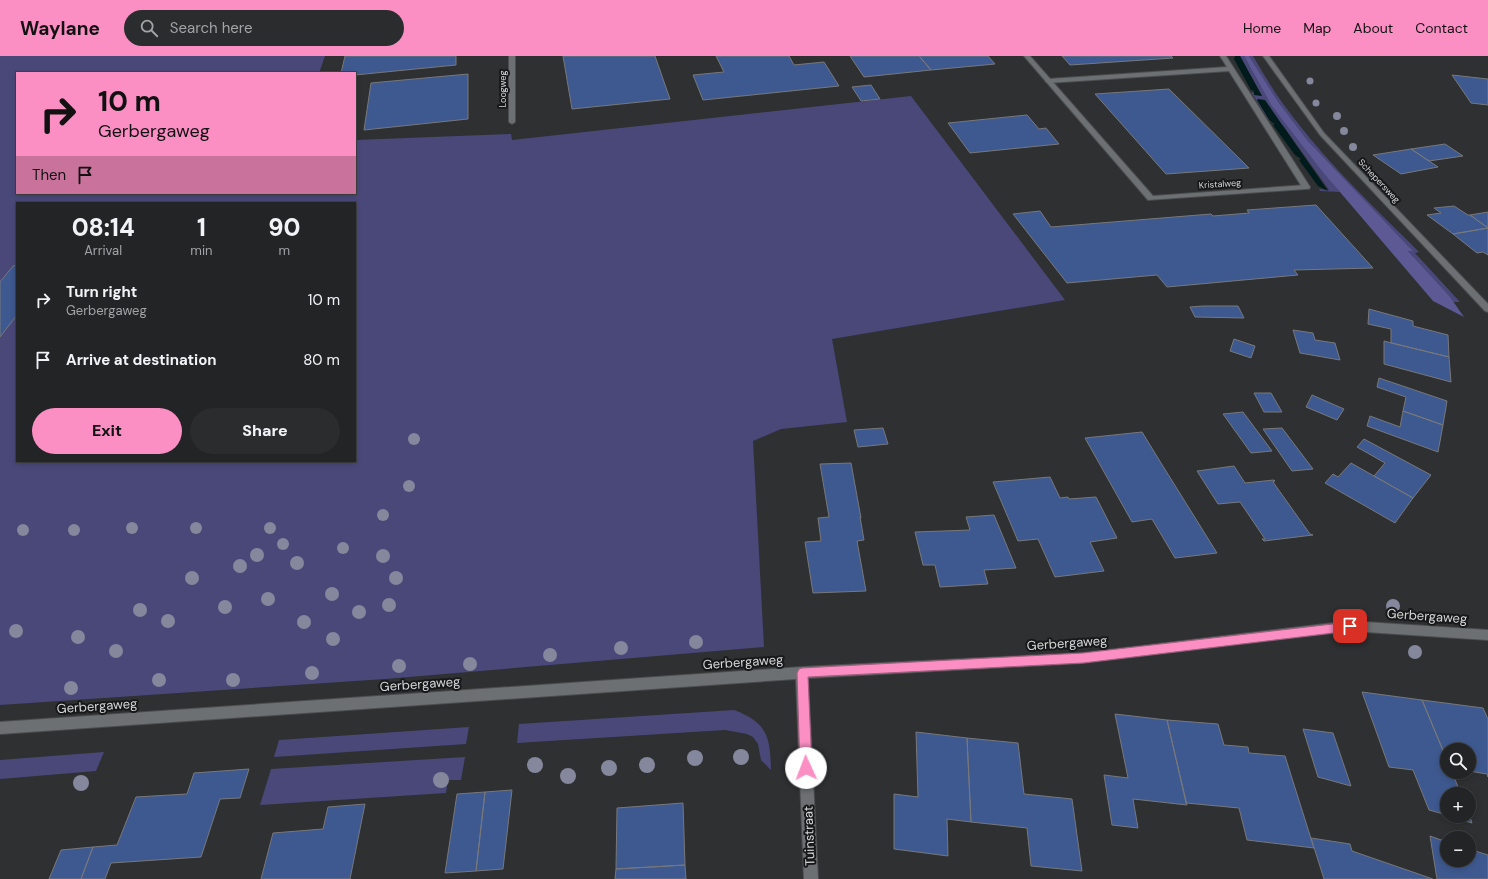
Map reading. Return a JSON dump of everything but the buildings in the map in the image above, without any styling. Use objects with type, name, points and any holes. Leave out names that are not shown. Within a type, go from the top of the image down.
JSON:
[{"type":"street","name":"Loogweg","points":[[512,56],[512,122]]},
{"type":"street","name":"Kristalweg","points":[[1027,56],[1151,198],[1306,187],[1223,56]]},
{"type":"street","name":"Schepersweg","points":[[1266,56],[1322,134],[1488,309]]},
{"type":"street","points":[[1048,81],[1231,69]]},
{"type":"street","name":"Gerbergaweg","points":[[0,728],[802,673],[1083,658],[1350,626],[1488,635]]},
{"type":"street","name":"Tuinstraat","points":[[802,673],[811,879]]},
{"type":"shaded area","points":[[0,56],[325,56],[319,72],[16,72],[16,194],[356,194],[356,140],[511,134],[512,140],[911,96],[1065,300],[832,339],[847,422],[781,429],[753,441],[764,647],[385,679],[0,705]]},
{"type":"shaded area","points":[[1240,56],[1244,56],[1271,105],[1340,192],[1320,191],[1319,189],[1329,190],[1284,127],[1257,100],[1270,121],[1274,122],[1270,122],[1251,92],[1262,96]]},
{"type":"shaded area","points":[[1244,56],[1249,56],[1279,103],[1308,141],[1413,251],[1408,251],[1450,297],[1464,317],[1433,301],[1322,171],[1271,105]]},
{"type":"shaded area","points":[[1249,56],[1253,56],[1282,102],[1322,153],[1419,252],[1415,253],[1460,302],[1453,302],[1408,251],[1412,250],[1308,141],[1279,103]]},
{"type":"shaded area","points":[[734,710],[754,720],[765,732],[770,749],[771,770],[761,760],[758,744],[753,737],[747,734],[725,730],[517,743],[519,724]]},
{"type":"shaded area","points":[[469,727],[466,744],[274,757],[279,740]]},
{"type":"shaded area","points":[[104,752],[96,771],[0,779],[0,760]]},
{"type":"shaded area","points":[[465,757],[461,780],[448,780],[446,793],[260,805],[271,769]]},
{"type":"water","points":[[1235,56],[1240,56],[1262,96],[1254,95],[1254,91],[1251,90],[1234,59]]},
{"type":"water","points":[[1257,100],[1265,100],[1328,191],[1318,186],[1299,160],[1301,159],[1295,155],[1273,125],[1275,124],[1270,121]]},
{"type":"route","points":[[806,768],[802,673],[1083,658],[1350,626]]}]
